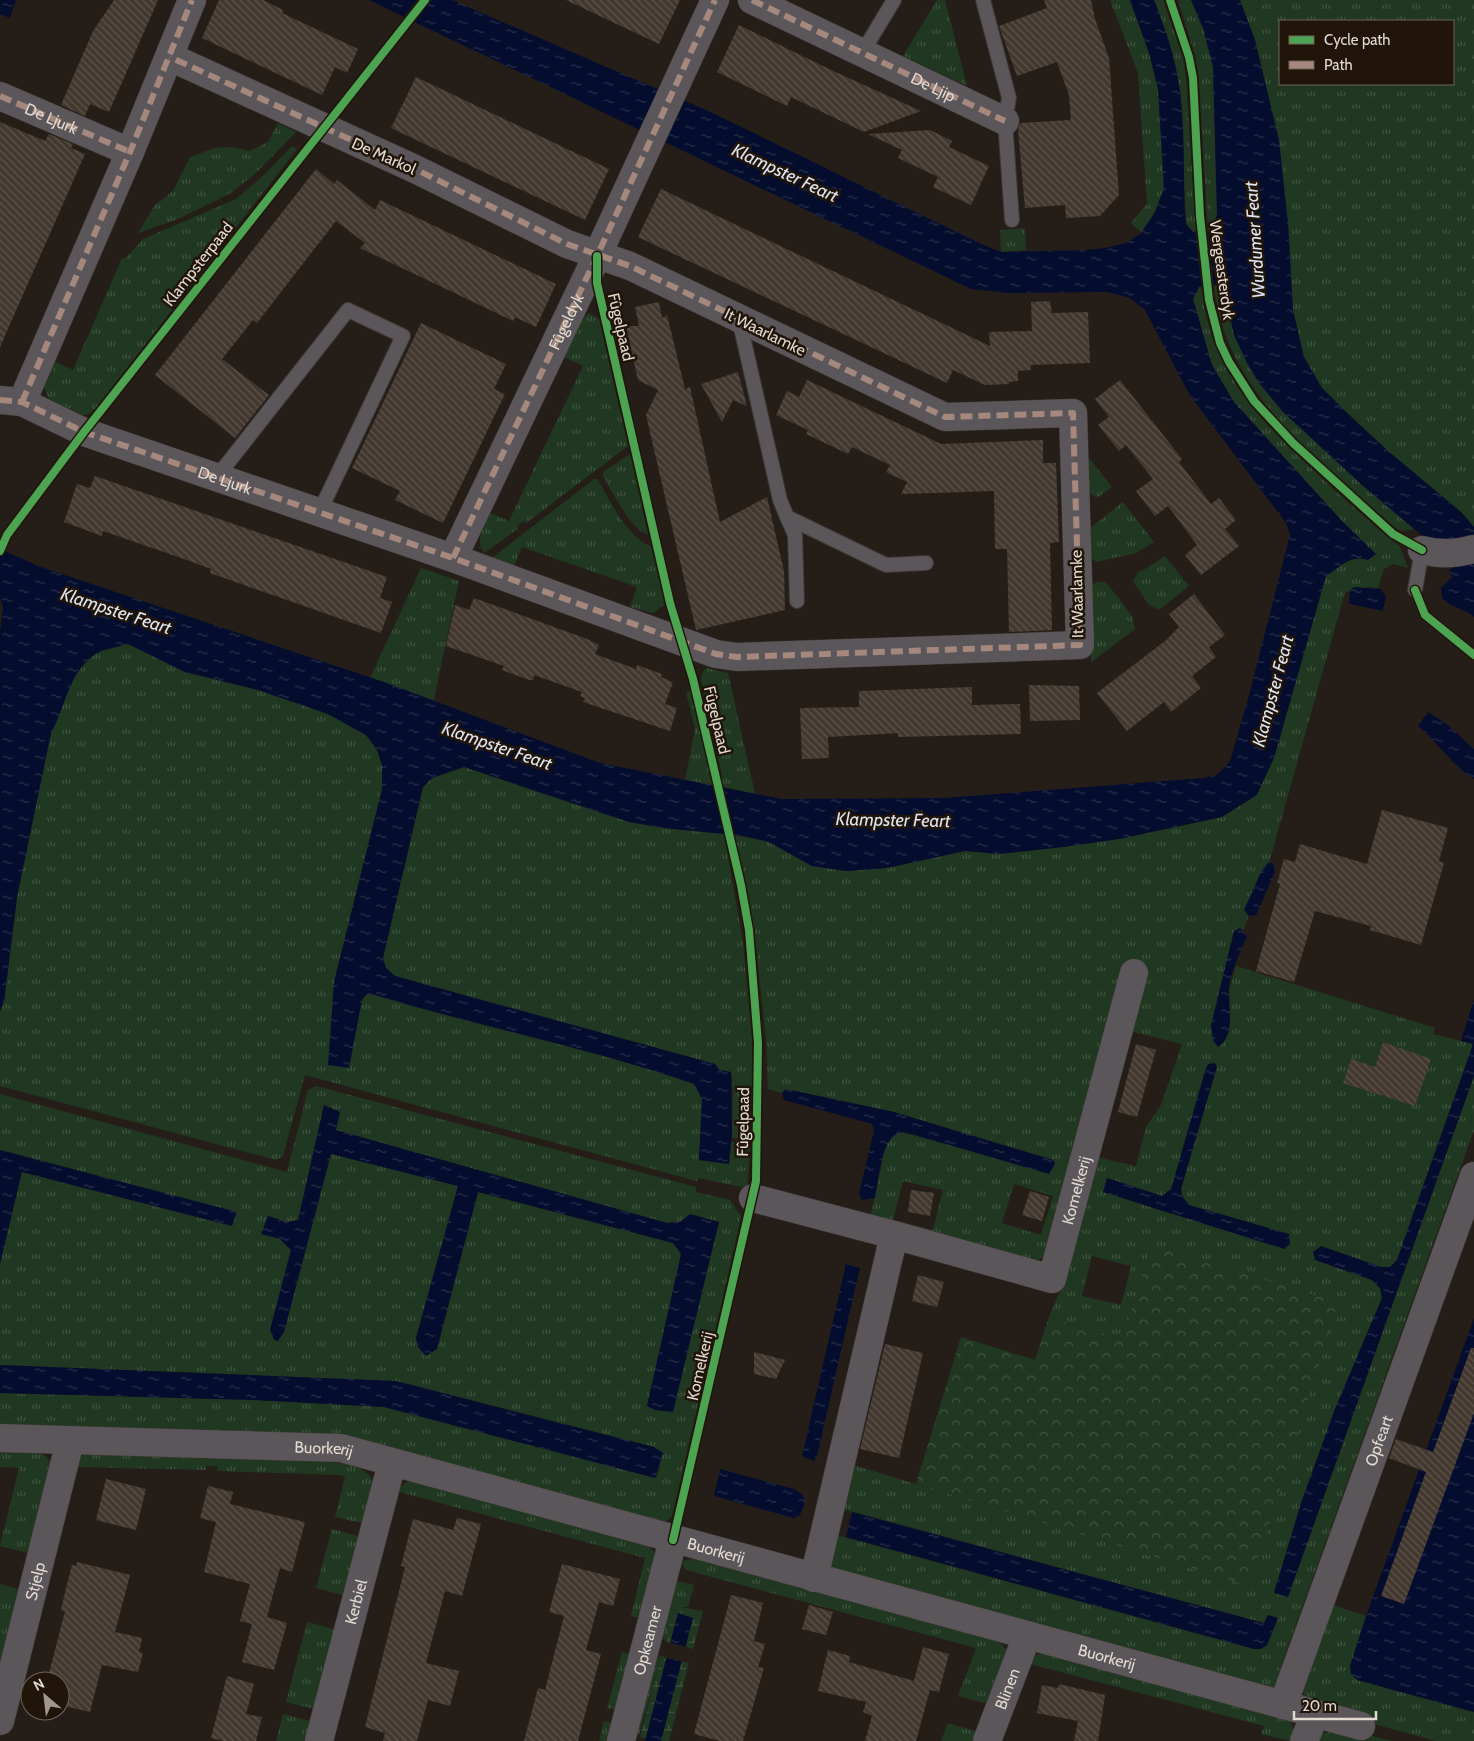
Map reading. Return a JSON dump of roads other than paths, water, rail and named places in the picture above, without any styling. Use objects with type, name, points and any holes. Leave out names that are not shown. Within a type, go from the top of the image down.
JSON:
[{"type":"street","points":[[11,401],[130,152],[192,0]]},
{"type":"street","name":"Fûgeldyk","points":[[452,558],[597,256],[715,0]]},
{"type":"street","name":"De Ljip","points":[[752,0],[1005,121]]},
{"type":"street","name":"De Markol","points":[[170,57],[415,169],[567,244],[597,256]]},
{"type":"street","name":"De Ljurk","points":[[0,96],[130,152]]},
{"type":"street","name":"It Waarlamke","points":[[452,558],[723,655],[738,657],[1080,645],[1073,413],[945,417],[630,266],[597,256]]},
{"type":"street","name":"De Ljurk","points":[[11,401],[84,432],[452,558]]},
{"type":"street","points":[[1422,550],[1437,554],[1466,551]]},
{"type":"street","name":"Komelkerij","points":[[753,1198],[1052,1279],[1134,973]]},
{"type":"street","name":"Opfeart","points":[[1283,1706],[1474,1176]]},
{"type":"street","points":[[814,1578],[894,1235]]},
{"type":"street","name":"Buorkerij","points":[[0,1438],[340,1448],[1361,1726]]},
{"type":"street","name":"Stjelp","points":[[0,1721],[70,1441]]},
{"type":"street","name":"Kerbiel","points":[[319,1741],[392,1463]]},
{"type":"street","name":"Opkeamer","points":[[621,1741],[674,1540]]},
{"type":"street","name":"Blinen","points":[[987,1741],[1027,1636]]},
{"type":"street","points":[[1304,1741],[1315,1715]]},
{"type":"lane","points":[[862,52],[894,0]]},
{"type":"lane","points":[[983,0],[1009,98],[1005,121],[1012,220]]},
{"type":"lane","points":[[216,478],[348,310],[403,336],[319,513]]},
{"type":"lane","points":[[739,319],[780,500],[794,535],[797,601]]},
{"type":"lane","points":[[788,517],[886,565],[926,563]]},
{"type":"lane","points":[[1415,590],[1422,550]]},
{"type":"water","points":[[0,0],[16,0],[10,18],[0,14]]},
{"type":"water","points":[[369,0],[452,0],[715,114],[1001,252],[1086,250],[1126,243],[1141,233],[1155,212],[1164,188],[1158,89],[1149,53],[1130,0],[1154,0],[1163,23],[1173,57],[1180,92],[1186,224],[1193,232],[1211,230],[1217,215],[1213,67],[1203,28],[1191,0],[1240,0],[1255,40],[1279,140],[1288,223],[1293,310],[1304,357],[1322,388],[1344,410],[1387,450],[1462,513],[1474,527],[1474,535],[1468,537],[1474,561],[1474,617],[1442,598],[1441,588],[1452,577],[1449,570],[1457,565],[1362,485],[1283,412],[1259,383],[1247,363],[1234,335],[1225,294],[1216,285],[1199,287],[1193,299],[1212,365],[1234,402],[1342,521],[1376,554],[1368,560],[1351,560],[1326,576],[1274,758],[1257,795],[1222,817],[1119,839],[999,854],[965,851],[887,868],[846,871],[812,866],[769,842],[744,836],[664,828],[629,822],[464,767],[432,778],[423,787],[383,958],[386,968],[395,976],[715,1064],[719,1070],[731,1072],[732,1133],[729,1164],[699,1160],[702,1099],[694,1084],[614,1059],[368,993],[362,1000],[349,1068],[328,1065],[334,982],[382,789],[382,765],[377,750],[366,735],[328,714],[258,690],[185,672],[128,644],[101,651],[94,655],[78,671],[51,733],[17,897],[4,1002],[0,1011],[0,632],[3,608],[0,598],[0,549],[41,567],[387,683],[600,763],[782,799],[944,798],[1203,778],[1218,774],[1230,761],[1290,535],[1286,523],[1189,394],[1145,310],[1130,298],[1108,292],[1007,293],[971,289]]},
{"type":"water","points":[[1354,587],[1381,589],[1386,597],[1383,611],[1349,604],[1350,591]]},
{"type":"water","points":[[1428,712],[1448,725],[1474,749],[1474,779],[1452,761],[1418,726]]},
{"type":"water","points":[[1268,863],[1273,863],[1275,872],[1256,915],[1249,916],[1244,910],[1261,872]]},
{"type":"water","points":[[1240,928],[1247,937],[1230,981],[1230,1026],[1228,1034],[1218,1047],[1213,1040],[1211,1025],[1234,931]]},
{"type":"water","points":[[1474,999],[1474,1076],[1288,1597],[1274,1593],[1301,1503],[1335,1409],[1382,1298],[1380,1288],[1372,1280],[1315,1260],[1313,1252],[1321,1246],[1381,1267],[1390,1267],[1397,1260],[1473,1044],[1461,1041]]},
{"type":"water","points":[[1215,1063],[1217,1067],[1181,1189],[1182,1196],[1189,1205],[1289,1234],[1290,1244],[1284,1249],[1103,1192],[1107,1178],[1162,1196],[1171,1189],[1205,1071],[1208,1064]]},
{"type":"water","points":[[786,1089],[894,1112],[1053,1160],[1055,1164],[1049,1174],[904,1132],[896,1134],[886,1148],[882,1158],[875,1198],[862,1200],[859,1194],[874,1129],[872,1124],[784,1100],[782,1093]]},
{"type":"water","points":[[324,1105],[340,1112],[336,1130],[667,1223],[680,1222],[690,1214],[719,1222],[673,1412],[655,1410],[647,1406],[681,1254],[673,1243],[478,1192],[437,1349],[426,1356],[418,1347],[416,1338],[458,1186],[331,1154],[284,1332],[278,1341],[274,1340],[270,1330],[291,1250],[280,1239],[261,1234],[268,1216],[287,1222],[298,1220]]},
{"type":"water","points":[[0,1150],[237,1212],[232,1226],[22,1172],[0,1264]]},
{"type":"water","points":[[846,1264],[860,1268],[817,1456],[814,1461],[802,1456]]},
{"type":"water","points":[[1474,1318],[1474,1712],[1357,1680],[1351,1674],[1350,1666],[1366,1616]]},
{"type":"water","points":[[0,1365],[396,1381],[654,1447],[663,1453],[655,1478],[384,1407],[253,1400],[0,1393]]},
{"type":"water","points":[[720,1469],[794,1489],[802,1494],[805,1502],[800,1515],[794,1518],[714,1496]]},
{"type":"water","points":[[852,1512],[1264,1623],[1268,1615],[1278,1618],[1267,1645],[1261,1649],[1254,1649],[846,1537]]},
{"type":"water","points":[[678,1613],[693,1618],[661,1741],[645,1741]]},
{"type":"water label","name":"Klampster Feart","points":[[785,173]]},
{"type":"water label","name":"Wurdumer Feart","points":[[1255,240]]},
{"type":"water label","name":"Klampster Feart","points":[[116,611]]},
{"type":"water label","name":"Klampster Feart","points":[[1273,691]]},
{"type":"water label","name":"Klampster Feart","points":[[497,746]]},
{"type":"water label","name":"Klampster Feart","points":[[893,820]]}]
